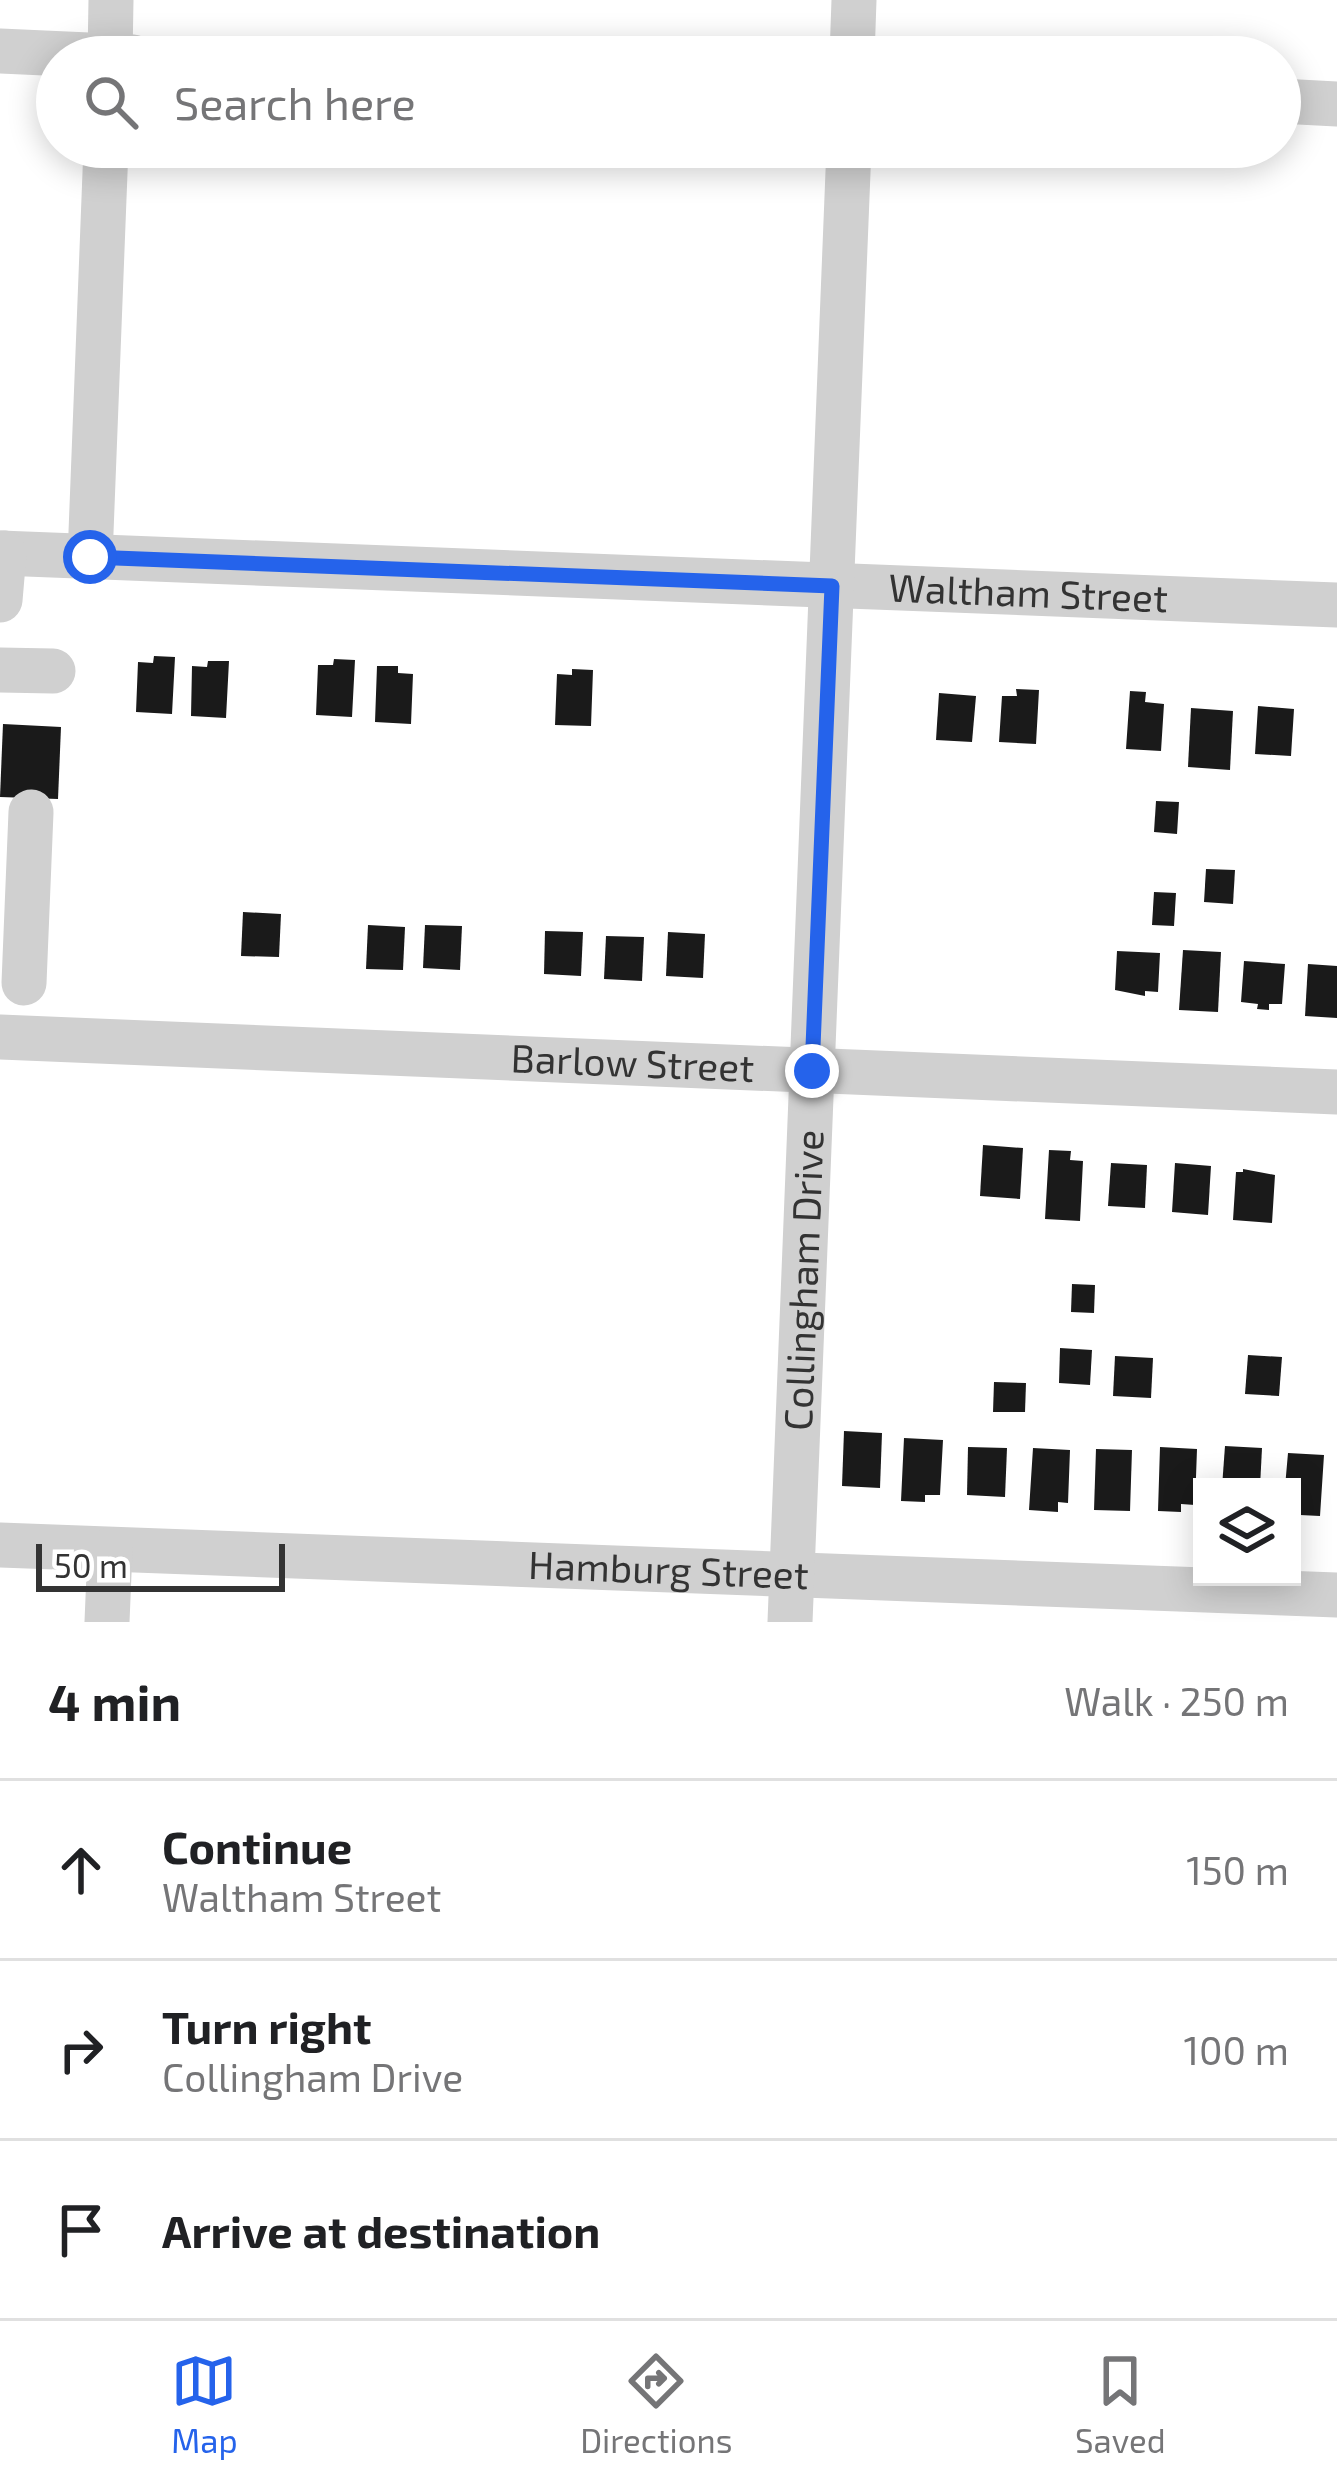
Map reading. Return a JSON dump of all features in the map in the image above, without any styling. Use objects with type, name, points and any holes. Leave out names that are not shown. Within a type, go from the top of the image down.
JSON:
[{"type":"street","points":[[110,36],[111,0]]},
{"type":"street","points":[[853,36],[854,0]]},
{"type":"street","points":[[0,51],[36,53]]},
{"type":"street","points":[[1301,102],[1337,104]]},
{"type":"street","points":[[90,557],[105,168]]},
{"type":"street","name":"Collingham Drive","points":[[790,1622],[848,168]]},
{"type":"street","points":[[0,600],[2,553]]},
{"type":"street","name":"Waltham Street","points":[[2,553],[1337,605]]},
{"type":"street","points":[[0,670],[53,671]]},
{"type":"street","points":[[24,983],[13,904],[31,812]]},
{"type":"street","name":"Barlow Street","points":[[0,1037],[1337,1092]]},
{"type":"street","name":"Hamburg Street","points":[[0,1545],[1337,1595]]},
{"type":"street","points":[[107,1622],[110,1550]]},
{"type":"building","points":[[154,656],[175,657],[172,714],[136,712],[138,662],[153,663]]},
{"type":"building","points":[[334,659],[355,660],[352,717],[316,715],[318,665],[333,665]]},
{"type":"building","points":[[208,661],[229,661],[226,718],[191,716],[192,666],[207,667]]},
{"type":"building","points":[[377,666],[398,666],[398,673],[413,674],[411,724],[375,722]]},
{"type":"building","points":[[572,669],[593,670],[591,726],[555,725],[557,674],[572,675]]},
{"type":"building","points":[[1016,689],[1039,690],[1036,744],[999,742],[1002,696],[1017,696]]},
{"type":"building","points":[[1130,691],[1146,692],[1145,702],[1164,704],[1161,751],[1126,749]]},
{"type":"building","points":[[939,693],[976,696],[972,742],[936,740]]},
{"type":"building","points":[[1258,706],[1294,709],[1291,756],[1255,754]]},
{"type":"building","points":[[1191,708],[1233,711],[1230,770],[1188,767]]},
{"type":"building","points":[[3,724],[61,727],[58,799],[0,797]]},
{"type":"building","points":[[1156,801],[1179,802],[1177,834],[1154,832]]},
{"type":"building","points":[[1206,869],[1235,870],[1233,904],[1204,902]]},
{"type":"building","points":[[1154,892],[1176,893],[1174,926],[1152,925]]},
{"type":"building","points":[[243,912],[281,914],[279,957],[241,956]]},
{"type":"building","points":[[368,925],[405,927],[403,970],[366,969]]},
{"type":"building","points":[[425,925],[462,926],[460,970],[423,968]]},
{"type":"building","points":[[545,931],[583,932],[581,976],[544,974]]},
{"type":"building","points":[[668,932],[705,934],[703,978],[666,976]]},
{"type":"building","points":[[606,936],[644,937],[642,981],[604,979]]},
{"type":"building","points":[[1183,950],[1221,952],[1218,1012],[1179,1010]]},
{"type":"building","points":[[1117,951],[1160,953],[1158,992],[1145,991],[1145,996],[1115,990]]},
{"type":"building","points":[[1244,961],[1285,964],[1282,1004],[1269,1004],[1269,1010],[1241,1002]]},
{"type":"building","points":[[1308,964],[1337,966],[1337,1018],[1305,1016]]},
{"type":"building","points":[[983,1145],[1023,1148],[1020,1199],[980,1196]]},
{"type":"building","points":[[1049,1150],[1071,1151],[1070,1160],[1083,1161],[1080,1221],[1045,1219]]},
{"type":"building","points":[[1111,1163],[1147,1165],[1145,1208],[1108,1206]]},
{"type":"building","points":[[1175,1163],[1211,1166],[1208,1215],[1172,1212]]},
{"type":"building","points":[[1236,1172],[1275,1175],[1272,1223],[1233,1220]]},
{"type":"building","points":[[1072,1284],[1095,1285],[1094,1313],[1071,1312]]},
{"type":"building","points":[[1060,1348],[1092,1350],[1090,1385],[1059,1383]]},
{"type":"building","points":[[1248,1355],[1282,1357],[1279,1396],[1245,1394]]},
{"type":"building","points":[[1115,1356],[1153,1358],[1151,1398],[1113,1396]]},
{"type":"building","points":[[994,1382],[1026,1383],[1025,1412],[993,1412]]},
{"type":"building","points":[[844,1431],[882,1433],[880,1488],[842,1486]]},
{"type":"building","points":[[904,1438],[943,1440],[940,1495],[925,1495],[925,1502],[901,1501]]},
{"type":"building","points":[[1225,1446],[1262,1448],[1260,1478],[1223,1478]]},
{"type":"building","points":[[968,1447],[1007,1448],[1005,1497],[967,1495]]},
{"type":"building","points":[[1160,1447],[1197,1449],[1193,1505],[1181,1504],[1181,1512],[1158,1511]]},
{"type":"building","points":[[1033,1448],[1070,1450],[1068,1503],[1058,1502],[1058,1512],[1029,1510]]},
{"type":"building","points":[[1096,1449],[1132,1450],[1130,1511],[1094,1510]]},
{"type":"building","points":[[1288,1453],[1324,1455],[1320,1516],[1301,1515],[1301,1478],[1286,1478]]},
{"type":"route","points":[[90,557],[832,586],[812,1071]]}]
